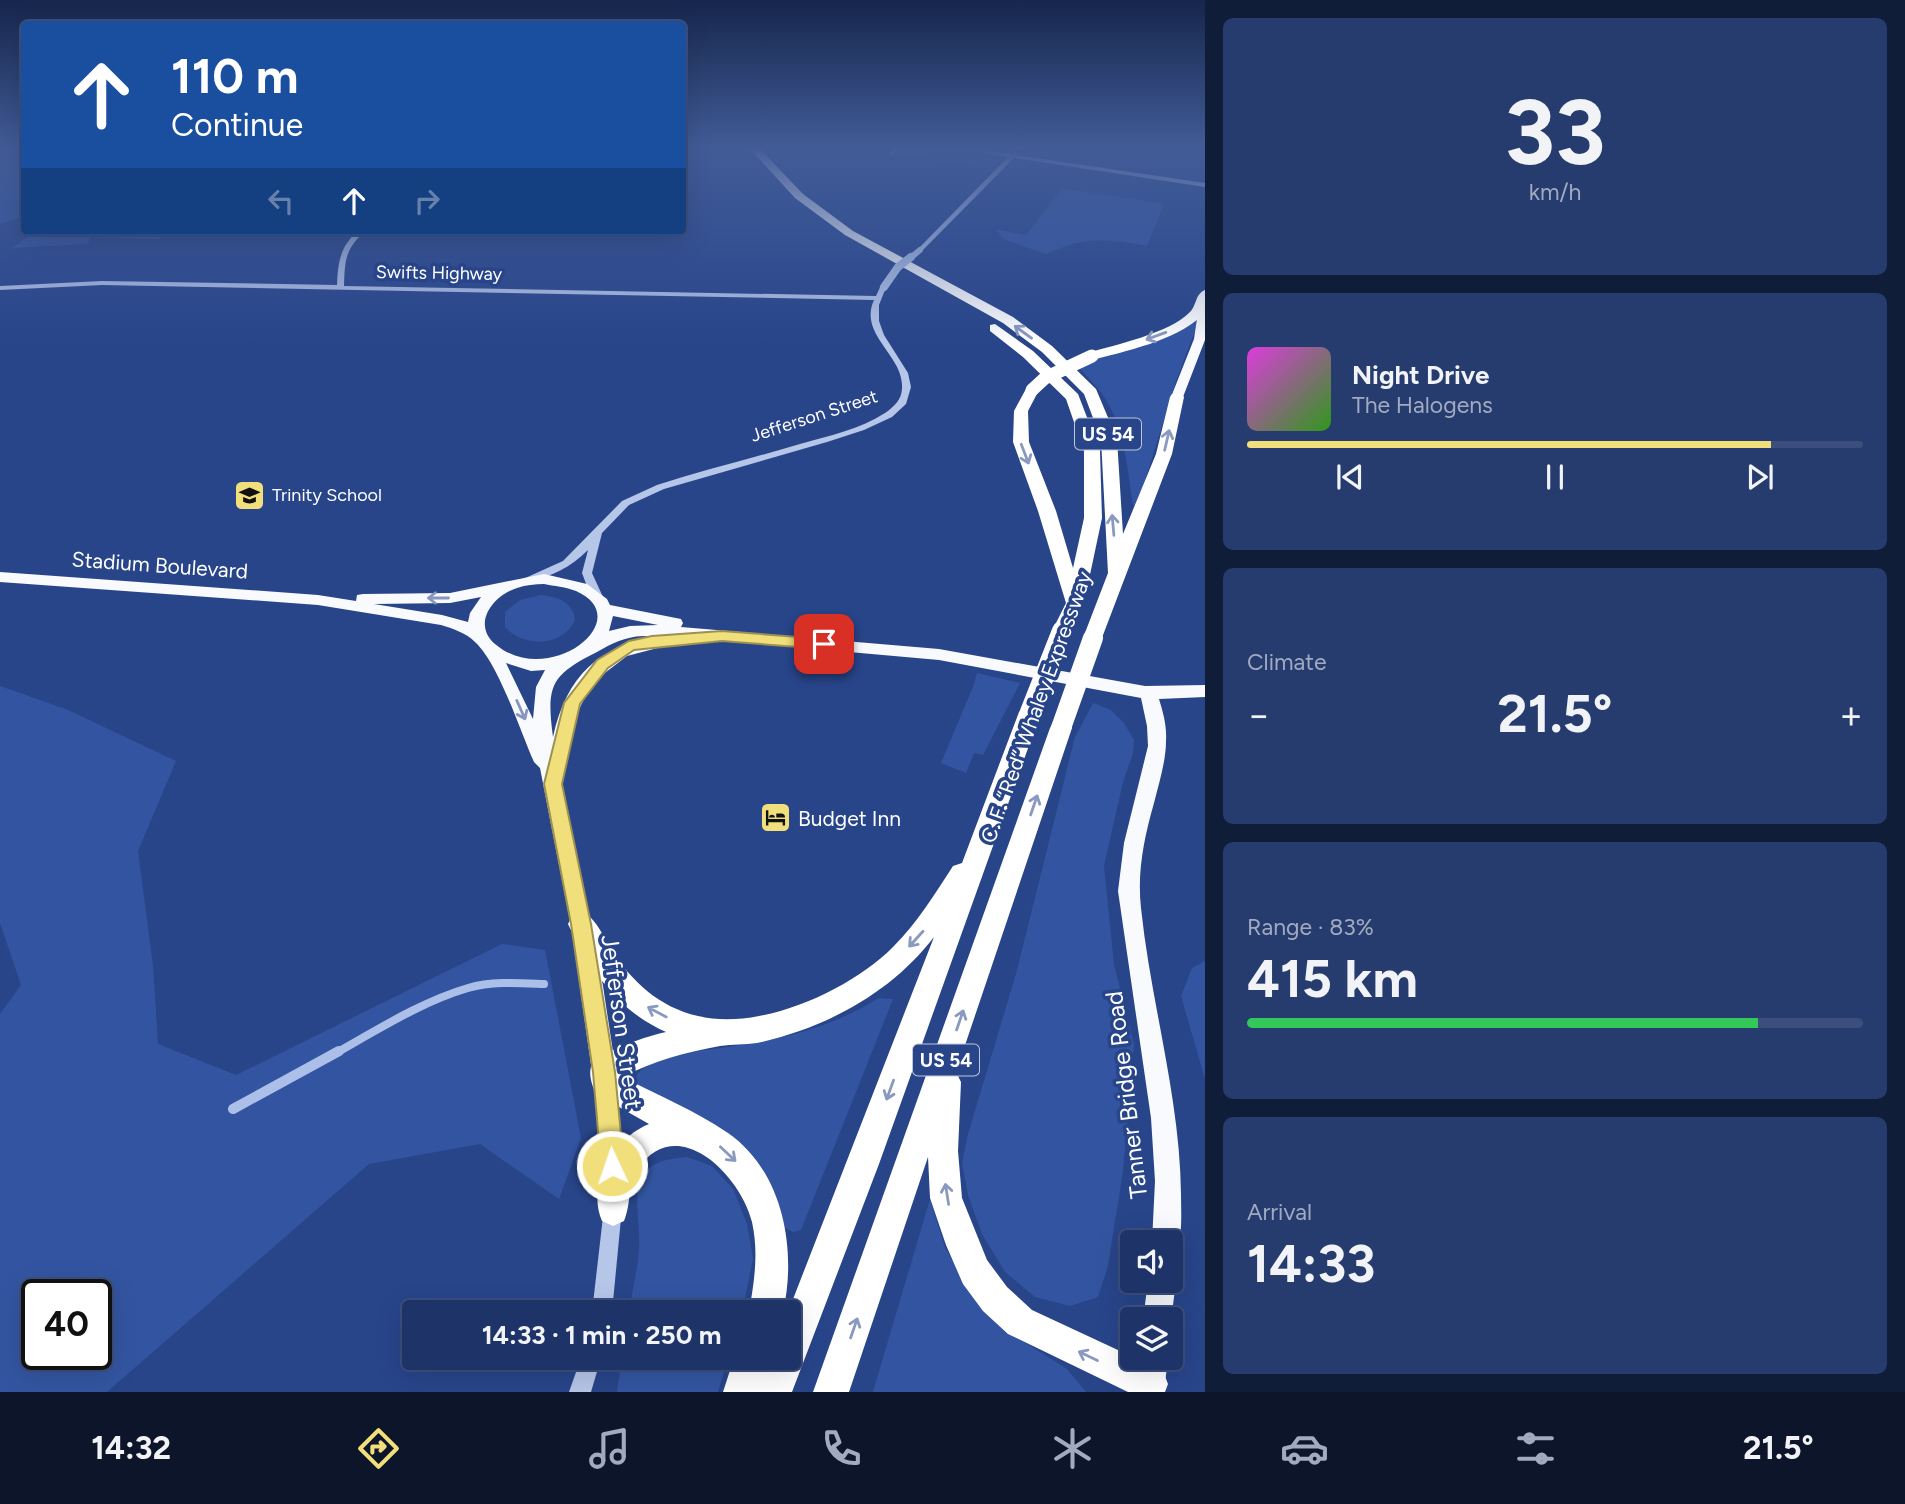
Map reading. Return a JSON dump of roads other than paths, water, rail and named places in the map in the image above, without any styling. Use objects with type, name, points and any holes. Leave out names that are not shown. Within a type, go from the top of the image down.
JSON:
[{"type":"highway","name":"C. F. “Red” Whaley Expressway","points":[[801,1322],[1030,712],[1075,603],[1093,518],[1092,452],[1073,397],[1028,354],[988,323],[858,252],[803,214]]},
{"type":"highway","name":"C. F. “Red” Whaley Expressway","points":[[823,214],[849,233],[1008,320],[1047,349],[1091,393],[1110,439],[1117,573],[831,1392]]},
{"type":"highway","points":[[1075,603],[1048,511],[1021,442],[1021,411],[1032,390],[1045,378],[1092,356],[1163,334],[1196,314],[1205,296]]},
{"type":"highway","points":[[1117,573],[1164,454],[1177,397]]},
{"type":"highway","points":[[768,1300],[774,1264],[768,1219],[754,1185],[732,1156],[605,1078],[648,1049],[793,1019],[851,993],[878,977],[925,929],[983,842]]},
{"type":"highway","points":[[581,924],[618,981],[634,997],[676,1022],[723,1033]]},
{"type":"highway","points":[[947,1059],[943,1151],[946,1198],[962,1245],[975,1272],[995,1299],[1020,1322],[1151,1378]]},
{"type":"highway","points":[[613,1210],[620,1170],[636,1147],[656,1134],[676,1129],[698,1134]]},
{"type":"highway","points":[[741,1392],[748,1370]]},
{"type":"highway","name":"C. F. “Red” Whaley Expressway","points":[[774,1392],[783,1370]]},
{"type":"main road","points":[[1177,397],[1200,339],[1205,296]]},
{"type":"main road","name":"Stadium Boulevard","points":[[0,577],[318,600]]},
{"type":"main road","points":[[318,600],[450,598],[478,594],[524,581],[565,581],[583,587],[601,603],[761,638]]},
{"type":"main road","points":[[505,587],[489,597],[479,609],[475,623],[484,643],[507,679],[553,784]]},
{"type":"main road","points":[[318,600],[442,620],[463,626],[506,659],[527,664],[550,664],[571,659]]},
{"type":"main road","points":[[589,649],[602,637],[607,623],[601,603]]},
{"type":"main road","points":[[553,784],[542,713],[543,693],[549,674],[557,665],[617,634],[631,632],[761,638],[909,650],[1008,666],[1098,687],[1149,693],[1205,691]]},
{"type":"main road","points":[[553,784],[572,703],[602,664],[629,646],[652,641],[722,636]]},
{"type":"main road","name":"Tanner Bridge Road","points":[[1149,693],[1157,746],[1133,839],[1129,878],[1132,925],[1158,1070],[1169,1211],[1167,1230]]},
{"type":"main road","name":"Jefferson Street","points":[[553,784],[581,924],[605,1078]]},
{"type":"street","points":[[876,298],[898,267],[920,250],[955,214]]},
{"type":"street","points":[[340,286],[343,250],[357,235]]},
{"type":"street","name":"Swifts Highway","points":[[0,288],[102,283],[876,298]]},
{"type":"street","name":"Jefferson Street","points":[[598,531],[634,497],[659,487],[854,431],[891,416],[902,405],[908,384],[906,374],[878,334],[873,316],[876,298]]},
{"type":"street","points":[[524,581],[551,572],[570,561],[598,531]]},
{"type":"street","points":[[598,531],[587,573],[601,603]]},
{"type":"street","name":"Jefferson Street","points":[[603,1300],[613,1210],[612,1143],[605,1078]]},
{"type":"street","points":[[580,1392],[587,1370]]},
{"type":"waterway","points":[[336,1053],[434,1000],[468,988],[487,984],[544,984]]},
{"type":"waterway","points":[[233,1109],[339,1051]]},
{"type":"place","name":"Trinity School","points":[[249,495]]},
{"type":"place","name":"Budget Inn","points":[[775,818]]}]
